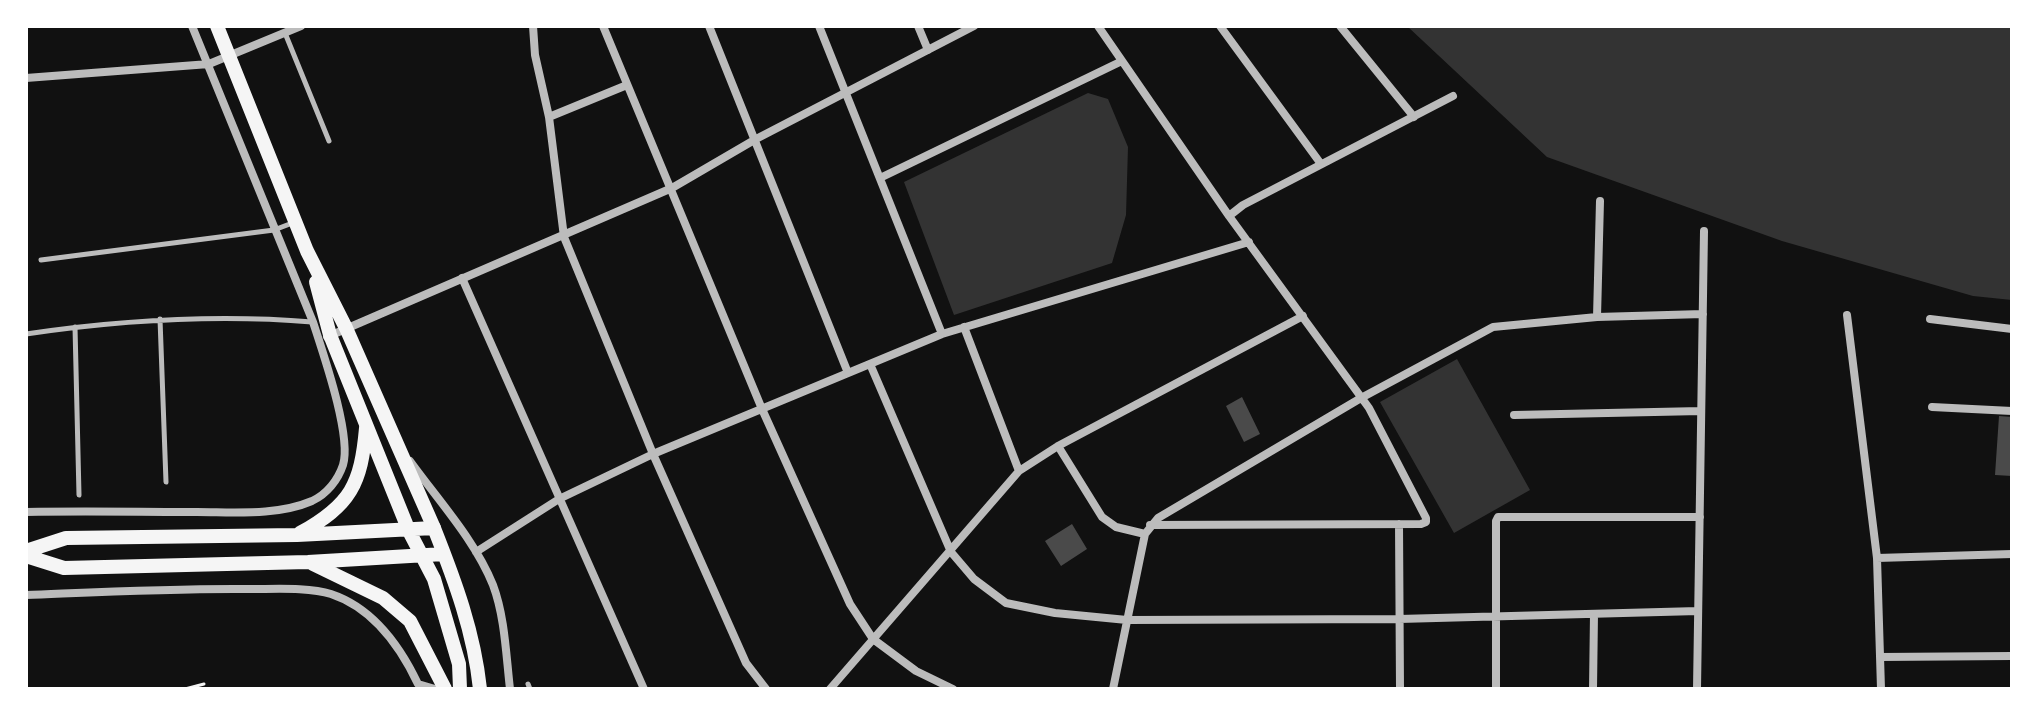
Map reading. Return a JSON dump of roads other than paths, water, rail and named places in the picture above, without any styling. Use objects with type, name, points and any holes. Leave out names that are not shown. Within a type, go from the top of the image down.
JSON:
[{"type":"main road","points":[[217,26],[307,251],[346,328],[434,528],[467,617],[477,658],[480,689]]},
{"type":"main road","points":[[307,251],[324,338],[420,556],[434,579],[459,664],[460,689]]},
{"type":"main road","points":[[297,535],[328,518],[349,494],[363,463],[366,428]]},
{"type":"main road","points":[[26,554],[66,538],[271,536],[434,528]]},
{"type":"main road","points":[[26,554],[64,568],[308,562],[444,554]]},
{"type":"main road","points":[[308,562],[383,598],[410,621],[445,689]]},
{"type":"street","points":[[26,512],[242,512],[291,508],[321,496],[337,478],[345,456],[324,338],[313,322],[274,230],[192,26]]},
{"type":"street","points":[[26,78],[209,64],[301,26]]},
{"type":"street","points":[[533,26],[535,55],[549,117],[564,237],[653,454],[746,663],[766,689]]},
{"type":"street","points":[[603,26],[762,409],[850,604],[873,639],[916,671],[953,689]]},
{"type":"street","points":[[709,26],[848,373]]},
{"type":"street","points":[[819,26],[942,334]]},
{"type":"street","points":[[918,26],[928,50]]},
{"type":"street","points":[[324,338],[672,188],[756,139],[974,26]]},
{"type":"street","points":[[1058,446],[1102,517],[1116,527],[1147,530],[1426,522],[1369,408],[1229,216],[1098,26]]},
{"type":"street","points":[[1220,26],[1321,164]]},
{"type":"street","points":[[1340,26],[1414,117]]},
{"type":"street","points":[[880,178],[1122,61]]},
{"type":"street","points":[[549,117],[627,85]]},
{"type":"street","points":[[1229,216],[1243,205],[1453,96]]},
{"type":"street","points":[[1597,317],[1600,201]]},
{"type":"street","points":[[1697,689],[1704,231]]},
{"type":"street","points":[[476,552],[559,499],[653,454],[942,334],[1249,242]]},
{"type":"street","points":[[462,278],[644,689]]},
{"type":"street","points":[[1113,689],[1147,530],[1158,518],[1361,398],[1493,327],[1597,317],[1703,314]]},
{"type":"street","points":[[1847,315],[1877,558],[1881,689]]},
{"type":"street","points":[[830,689],[1019,471],[1058,446],[1303,316]]},
{"type":"street","points":[[1930,319],[2012,329]]},
{"type":"street","points":[[964,327],[1019,471]]},
{"type":"street","points":[[870,364],[951,552],[974,579],[1006,603],[1055,613],[1127,620],[1399,619],[1698,611]]},
{"type":"street","points":[[1932,407],[2012,411]]},
{"type":"street","points":[[1514,415],[1701,411]]},
{"type":"street","points":[[390,433],[476,552],[493,586],[505,641],[510,689]]},
{"type":"street","points":[[1496,689],[1498,517],[1700,517]]},
{"type":"street","points":[[1399,524],[1400,689]]},
{"type":"street","points":[[1877,558],[2012,554]]},
{"type":"street","points":[[26,595],[191,588],[286,589],[331,594],[370,615],[404,655],[414,686],[435,689]]},
{"type":"street","points":[[1593,689],[1594,614]]},
{"type":"street","points":[[1880,657],[2012,656]]},
{"type":"lane","points":[[285,33],[329,141]]},
{"type":"lane","points":[[41,260],[274,230],[296,221]]},
{"type":"lane","points":[[26,334],[160,319],[250,317],[313,322]]},
{"type":"lane","points":[[160,319],[166,482]]},
{"type":"lane","points":[[75,327],[79,495]]}]
